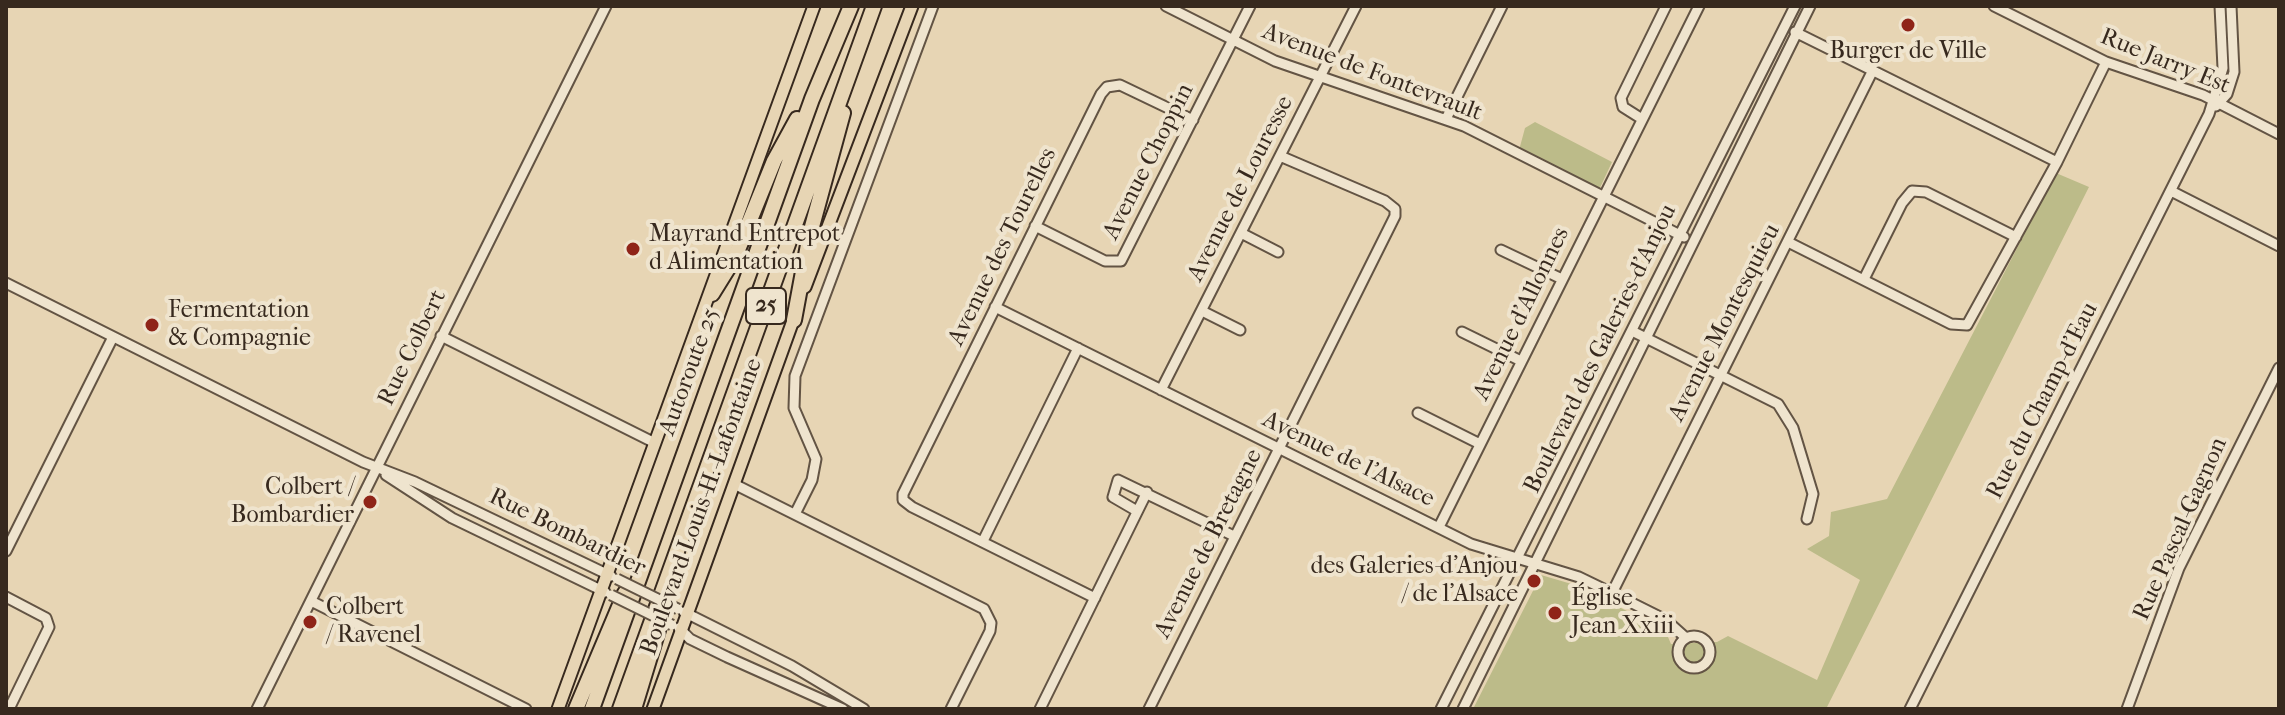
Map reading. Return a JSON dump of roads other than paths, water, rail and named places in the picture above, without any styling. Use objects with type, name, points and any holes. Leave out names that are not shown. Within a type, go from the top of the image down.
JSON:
[{"type":"highway","name":"Autoroute 25","points":[[592,709],[821,77],[851,6]]},
{"type":"highway","name":"Autoroute 25","points":[[620,709],[874,6]]},
{"type":"highway","points":[[794,320],[810,234],[834,154],[854,58]]},
{"type":"highway","points":[[712,294],[735,257],[774,161],[821,77]]},
{"type":"highway","points":[[576,709],[596,656],[668,498]]},
{"type":"highway","points":[[634,709],[678,553]]},
{"type":"main road","points":[[558,709],[612,576],[655,443],[712,294],[739,209],[814,6]]},
{"type":"main road","name":"Boulevard Louis-H.-Lafontaine","points":[[653,709],[677,627],[734,484],[912,6]]},
{"type":"street","name":"Rue Colbert","points":[[257,709],[606,6]]},
{"type":"street","name":"Boulevard Louis-H.-Lafontaine","points":[[795,514],[812,480],[816,459],[794,408],[795,376],[933,6]]},
{"type":"street","name":"Avenue de Fontevrault","points":[[1166,6],[1319,78],[1446,119],[1693,242]]},
{"type":"street","name":"Avenue Choppin","points":[[1035,226],[1105,261],[1121,261],[1250,6]]},
{"type":"street","name":"Avenue de Louresse","points":[[1161,390],[1356,6]]},
{"type":"street","points":[[1446,119],[1502,6]]},
{"type":"street","points":[[1642,119],[1623,107],[1621,98],[1666,6]]},
{"type":"street","name":"Avenue d'Allonnes","points":[[1439,527],[1699,6]]},
{"type":"street","name":"Boulevard des Galeries-d'Anjou","points":[[1441,709],[1795,6]]},
{"type":"street","name":"Boulevard des Galeries-d'Anjou","points":[[1463,709],[1810,6]]},
{"type":"street","points":[[2216,101],[2223,62],[2220,6]]},
{"type":"street","name":"Rue du Champ-d'Eau","points":[[1910,709],[2210,111],[2216,101],[2227,94],[2235,64],[2231,6]]},
{"type":"street","name":"Rue Jarry Est","points":[[1999,7],[2106,62],[2216,101],[2279,134]]},
{"type":"street","points":[[1784,26],[2057,162]]},
{"type":"street","points":[[1788,242],[1951,324],[1964,326],[1974,317],[2057,162],[2106,62]]},
{"type":"street","name":"Avenue Montesquieu","points":[[1612,593],[1873,70]]},
{"type":"street","name":"Avenue des Tourelles","points":[[983,541],[903,500],[906,487],[1035,226],[1107,87],[1114,84],[1127,87],[1193,120]]},
{"type":"street","name":"Avenue de Bretagne","points":[[1149,709],[1395,216],[1395,209],[1385,201],[1280,156]]},
{"type":"street","points":[[1864,279],[1902,203],[1912,191],[1926,192],[2016,237]]},
{"type":"street","points":[[2171,191],[2279,246]]},
{"type":"street","points":[[1241,233],[1278,252]]},
{"type":"street","points":[[1501,250],[1562,279]]},
{"type":"street","name":"Rue Bombardier","points":[[6,283],[377,468],[415,482],[612,576],[792,666],[864,709]]},
{"type":"street","name":"Avenue de l'Alsace","points":[[995,307],[1471,544],[1579,577],[1666,620],[1686,638]]},
{"type":"street","points":[[1202,311],[1240,330]]},
{"type":"street","points":[[1632,331],[1778,404],[1786,413],[1813,494],[1807,519]]},
{"type":"street","points":[[1462,332],[1521,361]]},
{"type":"street","points":[[441,336],[655,443]]},
{"type":"street","points":[[6,551],[113,337]]},
{"type":"street","points":[[1078,348],[983,541],[1095,598]]},
{"type":"street","name":"Rue Pascal-Gagnon","points":[[2127,709],[2179,568],[2279,368]]},
{"type":"street","points":[[1418,413],[1480,444]]},
{"type":"street","name":"Rue Bombardier","points":[[377,468],[452,518],[677,627],[690,639],[843,709]]},
{"type":"street","points":[[1137,511],[1114,499],[1112,491],[1120,479],[1234,536]]},
{"type":"street","points":[[734,484],[984,609],[991,623],[951,709]]},
{"type":"street","points":[[1040,709],[1147,492]]},
{"type":"street","points":[[6,597],[46,618],[49,627],[9,709]]},
{"type":"street","points":[[311,601],[526,709]]},
{"type":"street","points":[[1450,689],[1468,698]]},
{"type":"place","name":"Burger de Ville","points":[[1908,25]]},
{"type":"place","name":"Mayrand Entrepot d Alimentation","points":[[633,249]]},
{"type":"place","name":"Fermentation & Compagnie","points":[[152,325]]},
{"type":"place","name":"Colbert / Bombardier","points":[[370,502]]},
{"type":"place","name":"des Galeries-d'Anjou / de l'Alsace","points":[[1534,581]]},
{"type":"place","name":"Église Jean Xxiii","points":[[1555,613]]},
{"type":"place","name":"Colbert / Ravenel","points":[[310,622]]}]
